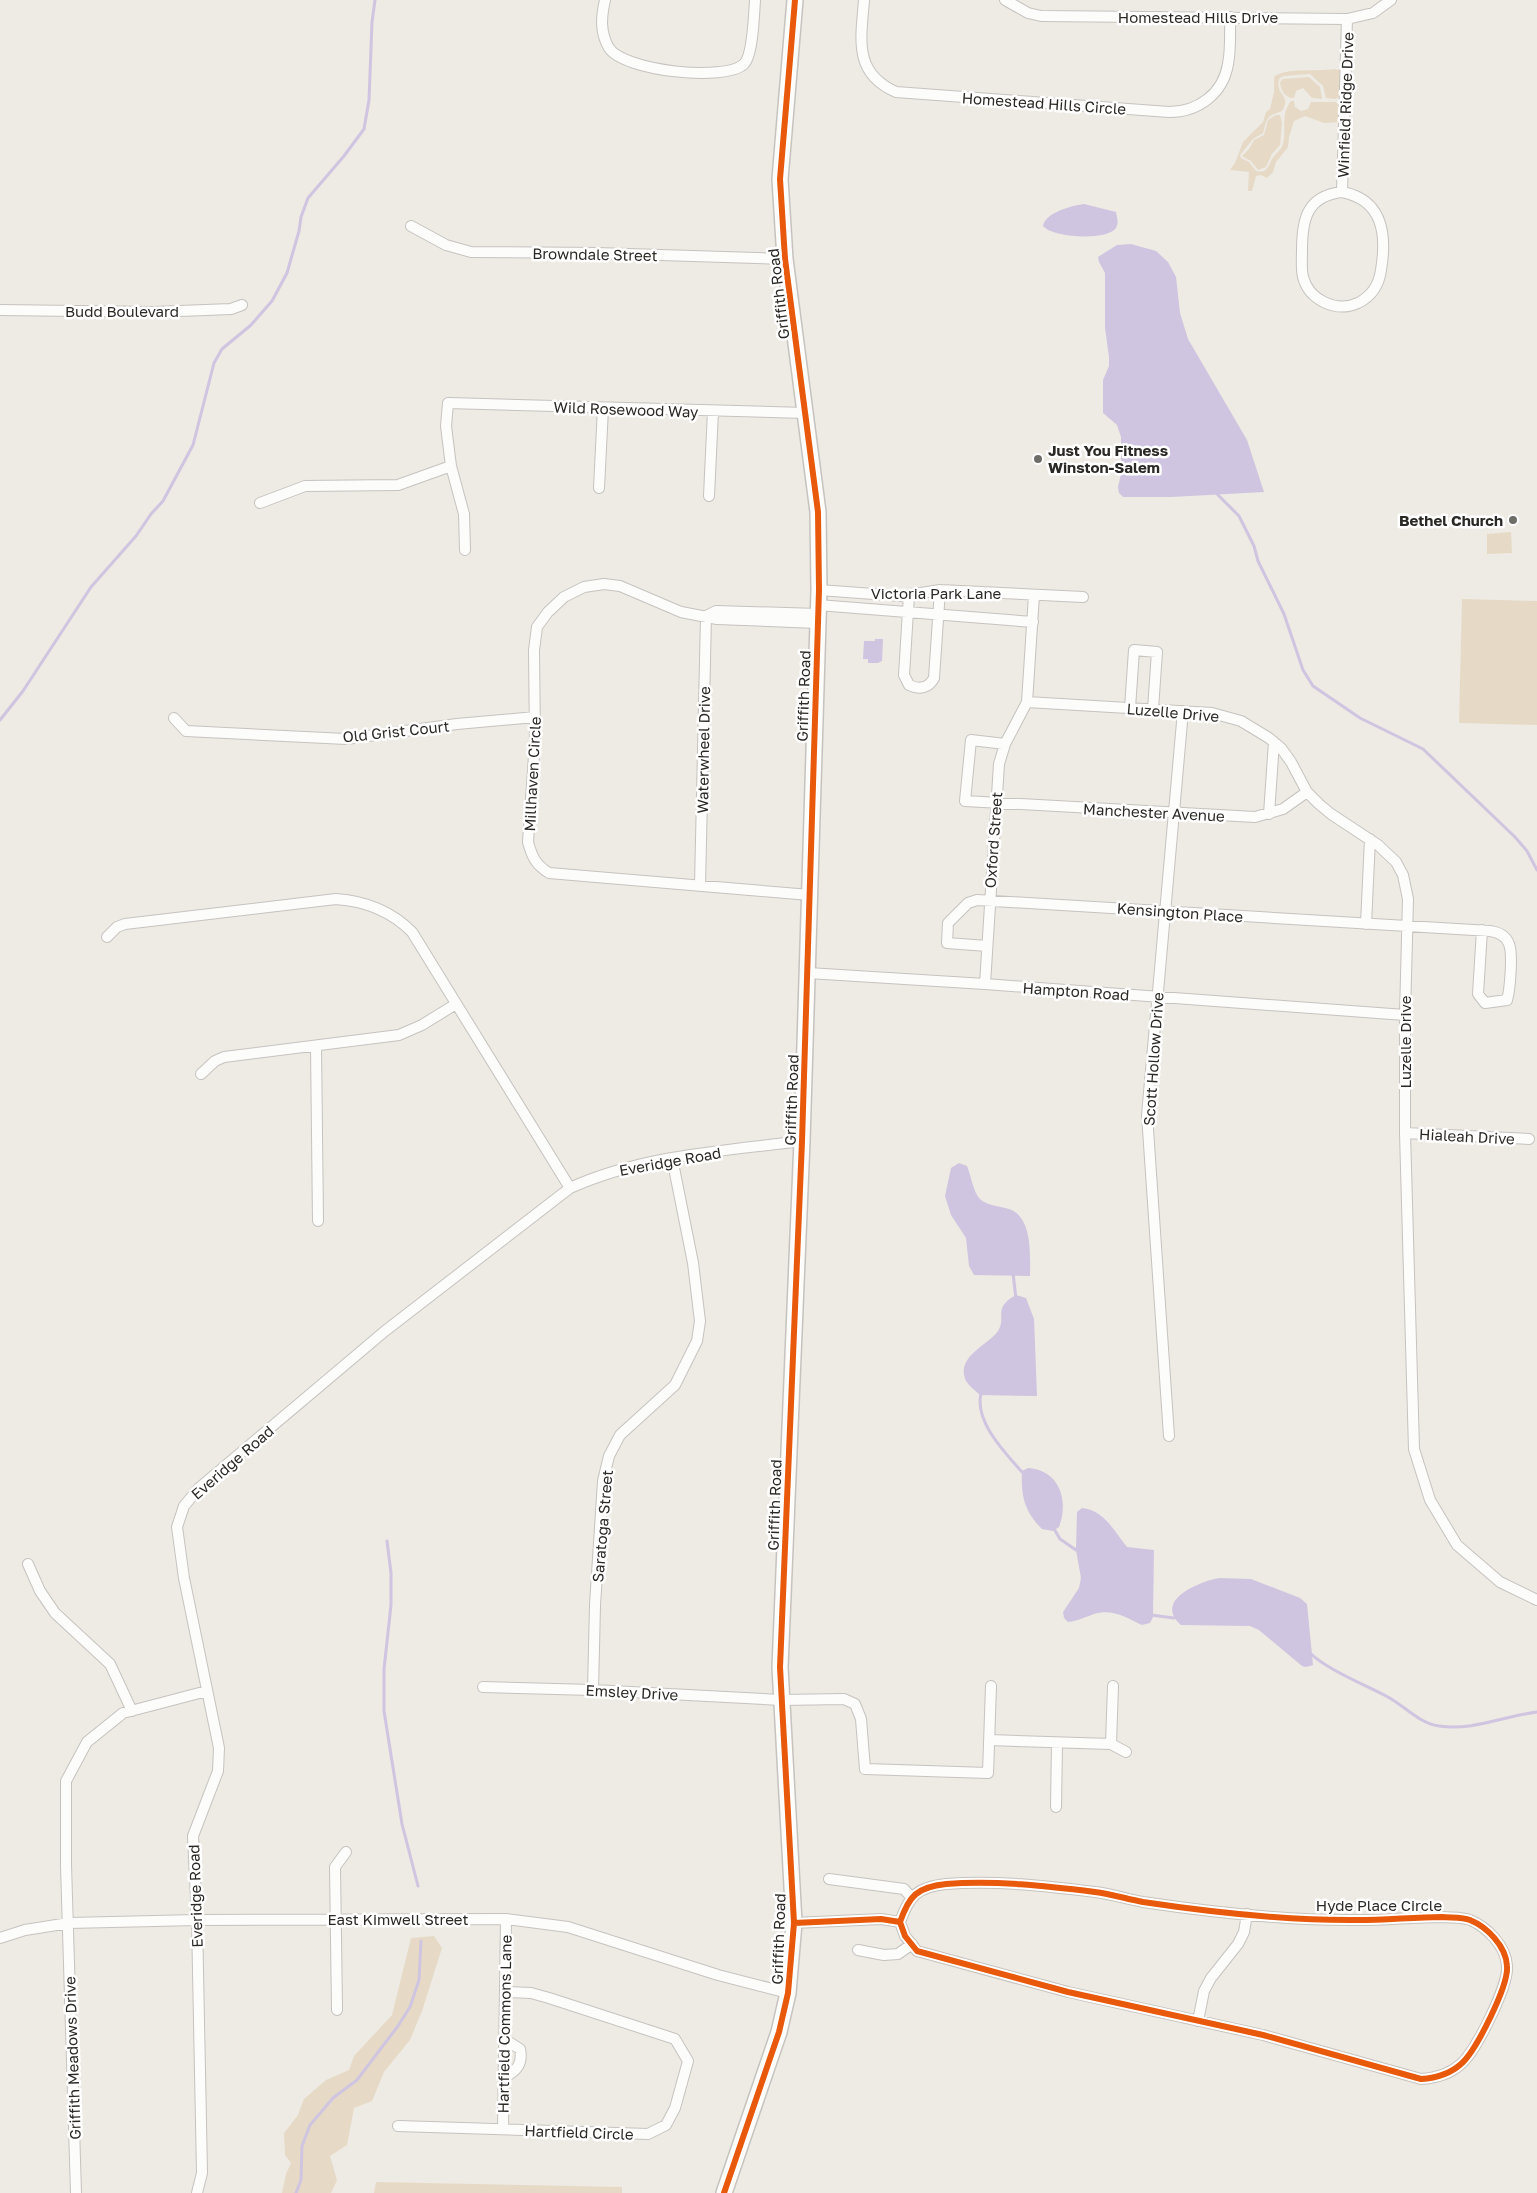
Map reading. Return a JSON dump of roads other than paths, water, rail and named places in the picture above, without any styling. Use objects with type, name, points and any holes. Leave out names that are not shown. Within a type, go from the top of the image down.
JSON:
[{"type":"street","points":[[605,0],[601,18],[603,34],[610,50],[623,59],[662,71],[721,73],[734,70],[745,63],[749,51],[755,0]]},
{"type":"street","name":"Griffith Road","points":[[724,2193],[779,2032],[788,1992],[794,1923],[781,1700],[783,1578],[802,1141],[818,608],[818,512],[785,259],[780,179],[795,0]]},
{"type":"street","name":"Homestead Hills Circle","points":[[864,0],[861,39],[862,54],[867,67],[877,81],[896,92],[1169,112],[1181,112],[1192,109],[1213,96],[1229,64],[1230,17]]},
{"type":"street","name":"Homestead Hills Drive","points":[[1005,0],[1028,13],[1041,16],[1347,19],[1372,13],[1391,0]]},
{"type":"street","name":"Winfield Ridge Drive","points":[[1342,192],[1347,19]]},
{"type":"street","name":"Winfield Ridge Drive","points":[[1342,192],[1356,196],[1371,205],[1379,217],[1382,242],[1382,263],[1375,288],[1366,298],[1343,307],[1322,301],[1314,296],[1303,276],[1302,257],[1303,225],[1309,209],[1323,198],[1342,192]]},
{"type":"street","name":"Browndale Street","points":[[411,226],[446,245],[472,252],[597,253],[785,259]]},
{"type":"street","name":"Budd Boulevard","points":[[0,310],[154,312],[231,309],[242,305]]},
{"type":"street","name":"Wild Rosewood Way","points":[[451,466],[446,426],[448,404],[805,413]]},
{"type":"street","points":[[599,488],[602,408]]},
{"type":"street","points":[[709,496],[713,411]]},
{"type":"street","points":[[260,503],[305,486],[398,485],[451,466],[464,514],[465,550]]},
{"type":"street","name":"Millhaven Circle","points":[[810,895],[549,873],[539,867],[532,857],[528,842],[535,717],[534,650],[537,627],[548,612],[564,597],[584,586],[604,584],[620,586],[681,612],[717,619],[818,608]]},
{"type":"street","points":[[909,595],[904,675],[906,681],[914,687],[927,687],[934,678],[940,590]]},
{"type":"street","name":"Victoria Park Lane","points":[[818,608],[940,590],[1083,598]]},
{"type":"street","points":[[1027,702],[1034,595]]},
{"type":"street","name":"Victoria Park Lane","points":[[818,608],[908,611],[938,616],[1033,622]]},
{"type":"street","name":"Waterwheel Drive","points":[[700,885],[706,616]]},
{"type":"street","points":[[1130,708],[1134,650],[1157,652],[1153,709]]},
{"type":"street","name":"Luzelle Drive","points":[[1027,702],[1183,711],[1229,716],[1255,728],[1274,742],[1291,762],[1307,792],[1331,814],[1387,851],[1396,862],[1403,875],[1408,898],[1405,1015],[1405,1133],[1414,1449],[1430,1500],[1457,1545],[1500,1582],[1537,1600]]},
{"type":"street","name":"Oxford Street","points":[[985,984],[999,764],[1005,744],[1027,702]]},
{"type":"street","name":"Scott Hollow Drive","points":[[1169,1436],[1147,1115],[1183,711]]},
{"type":"street","name":"Old Grist Court","points":[[174,718],[186,731],[346,739],[431,727],[535,717]]},
{"type":"street","name":"Manchester Avenue","points":[[1005,744],[971,740],[965,801],[1244,817],[1269,814],[1283,809],[1307,792]]},
{"type":"street","points":[[1269,814],[1274,742]]},
{"type":"street","points":[[1366,924],[1370,839]]},
{"type":"street","points":[[107,938],[117,926],[125,924],[336,899],[353,900],[382,910],[404,924],[412,932],[570,1188]]},
{"type":"street","name":"Kensington Place","points":[[987,946],[946,943],[948,923],[968,903],[977,900],[1482,930],[1500,933],[1509,944],[1511,951],[1507,1000],[1485,1003],[1478,994],[1482,930]]},
{"type":"street","name":"Hampton Road","points":[[808,973],[1157,996],[1405,1015]]},
{"type":"street","points":[[201,1074],[215,1061],[224,1057],[387,1038],[408,1032],[456,1004]]},
{"type":"street","points":[[316,1046],[318,1221]]},
{"type":"street","name":"Hialeah Drive","points":[[1405,1133],[1529,1139]]},
{"type":"street","name":"Everidge Road","points":[[197,2193],[202,2173],[197,1920],[193,1836],[218,1770],[219,1748],[184,1578],[177,1527],[184,1506],[199,1488],[385,1331],[570,1188],[599,1175],[637,1164],[802,1141]]},
{"type":"street","name":"Saratoga Street","points":[[593,1690],[595,1605],[603,1481],[609,1456],[620,1435],[675,1385],[697,1340],[700,1321],[694,1273],[672,1158]]},
{"type":"street","points":[[28,1564],[40,1591],[56,1613],[110,1664],[132,1711]]},
{"type":"street","points":[[991,1686],[989,1740],[1111,1744],[1126,1752]]},
{"type":"street","points":[[1111,1744],[1113,1686]]},
{"type":"street","name":"Emsley Drive","points":[[482,1687],[593,1690],[781,1700],[844,1699],[855,1704],[861,1719],[865,1769],[988,1773],[989,1740]]},
{"type":"street","name":"Griffith Meadows Drive","points":[[76,2193],[66,1865],[66,1781],[87,1742],[123,1713],[207,1691]]},
{"type":"street","points":[[1056,1807],[1057,1742]]},
{"type":"street","points":[[337,2010],[335,1867],[346,1852]]},
{"type":"street","points":[[829,1878],[904,1889],[910,1897],[900,1922],[912,1944],[898,1954],[858,1950]]},
{"type":"street","name":"Hyde Place Circle","points":[[910,1897],[922,1889],[945,1884],[985,1884],[1096,1892],[1141,1901],[1247,1914],[1349,1920],[1424,1917],[1470,1920],[1486,1930],[1501,1947],[1507,1966],[1502,1990],[1486,2026],[1462,2064],[1438,2078],[1421,2079],[1263,2035],[1068,1992],[943,1959],[917,1951],[912,1944]]},
{"type":"street","points":[[1198,2020],[1204,1991],[1211,1978],[1238,1944],[1244,1932],[1247,1914]]},
{"type":"street","name":"East Kimwell Street","points":[[0,1938],[25,1930],[69,1923],[197,1920],[506,1919],[568,1927],[718,1975],[788,1992]]},
{"type":"street","name":"Hartfield Commons Lane","points":[[503,2129],[506,1919]]},
{"type":"street","points":[[794,1923],[881,1919],[900,1922]]},
{"type":"street","name":"Hartfield Circle","points":[[398,2126],[648,2134],[666,2125],[675,2108],[688,2061],[675,2039],[531,1993],[504,1992]]},
{"type":"street","points":[[504,2039],[520,2049],[522,2058],[516,2070],[504,2078]]},
{"type":"waterway","points":[[0,720],[23,691],[91,587],[136,536],[151,514],[163,501],[193,445],[214,363],[222,349],[251,325],[272,301],[287,273],[301,217],[308,198],[364,129],[369,100],[372,22],[375,0]]},
{"type":"waterway","points":[[1216,490],[1217,494],[1239,516],[1254,546],[1258,561],[1284,614],[1303,670],[1313,686],[1360,718],[1423,749],[1515,837],[1527,851],[1537,870]]},
{"type":"waterway","points":[[1013,1273],[1016,1299]]},
{"type":"waterway","points":[[981,1394],[980,1405],[987,1427],[1023,1473]]},
{"type":"waterway","points":[[1053,1527],[1060,1539],[1076,1550],[1079,1549]]},
{"type":"waterway","points":[[387,1541],[391,1573],[391,1605],[384,1669],[384,1711],[402,1824],[418,1886]]},
{"type":"waterway","points":[[1151,1615],[1176,1617]]},
{"type":"waterway","points":[[1310,1653],[1336,1671],[1386,1696],[1418,1718],[1431,1724],[1452,1727],[1476,1725],[1537,1712]]},
{"type":"waterway","points":[[296,2193],[301,2180],[302,2146],[310,2125],[333,2098],[357,2080],[410,2007],[419,1980],[421,1941]]},
{"type":"place","name":"Just You Fitness Winston-Salem","points":[[1038,459]]},
{"type":"place","name":"Bethel Church","points":[[1513,520]]}]
